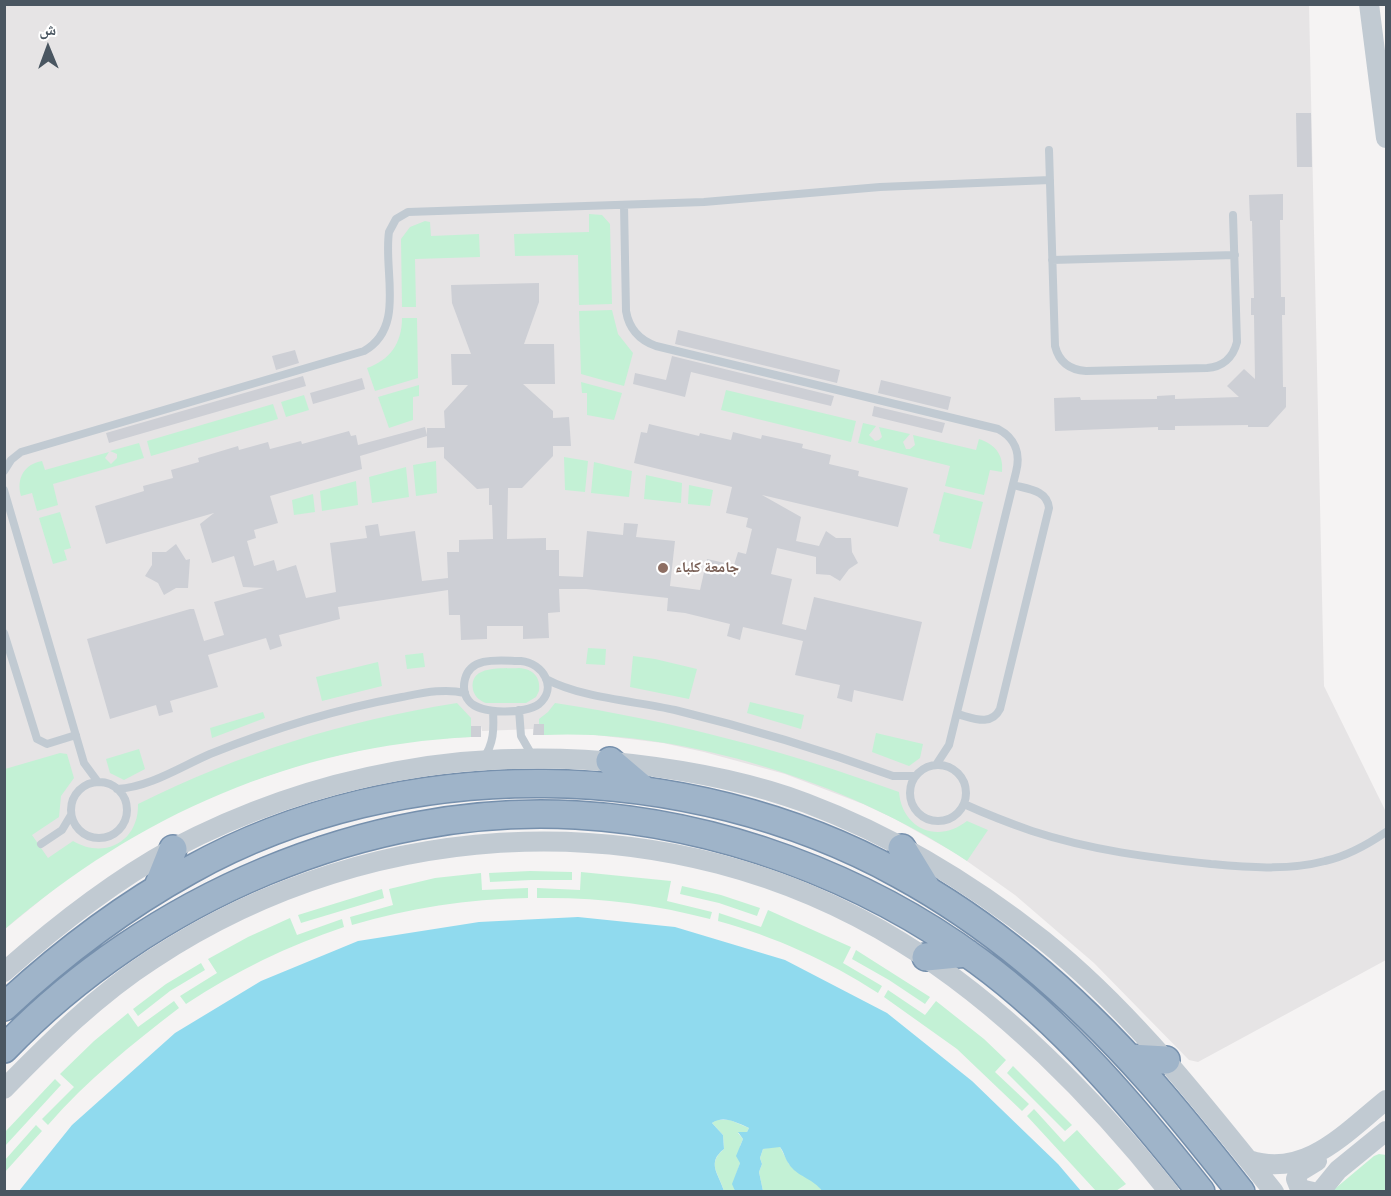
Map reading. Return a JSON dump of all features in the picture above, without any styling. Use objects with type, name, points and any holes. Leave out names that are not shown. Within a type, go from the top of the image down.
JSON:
[{"type":"highway","points":[[610,761],[644,790]]},
{"type":"highway","points":[[4,1007],[89,936],[192,868],[259,838],[328,813],[436,790],[510,784],[575,784],[644,790],[730,807],[800,829],[868,858],[929,892],[967,917],[1029,964],[1130,1058],[1157,1069],[1241,1191]]},
{"type":"highway","points":[[4,1049],[59,998],[105,961],[143,935],[204,899],[268,870],[334,847],[402,830],[472,819],[542,814],[585,816],[664,826],[736,843],[806,867],[915,920],[967,953],[1006,982],[1061,1031],[1138,1117],[1198,1189]]},
{"type":"highway","points":[[902,848],[929,892]]},
{"type":"highway","points":[[157,889],[173,849]]},
{"type":"highway","points":[[926,957],[967,953]]},
{"type":"highway","points":[[1061,1031],[1091,1047],[1127,1081],[1138,1083],[1157,1069]]},
{"type":"street","points":[[1369,4],[1386,138]]},
{"type":"street","points":[[4,972],[89,903],[173,849],[271,805],[325,787],[411,768],[483,759],[534,758],[610,761],[703,774],[772,791],[839,816],[902,848],[975,891],[1044,941],[1108,998],[1157,1069],[1249,1160],[1274,1191]]},
{"type":"street","points":[[4,1089],[101,997],[151,960],[245,907],[302,883],[366,863],[440,849],[526,841],[638,847],[702,860],[768,879],[822,900],[874,926],[926,957],[975,994],[1038,1050],[1112,1125],[1169,1191]]},
{"type":"street","points":[[1249,1160],[1268,1166],[1288,1165],[1310,1157],[1333,1143],[1386,1100]]},
{"type":"street","points":[[1320,1191],[1338,1170],[1386,1131]]},
{"type":"street","points":[[1313,1191],[1304,1191],[1298,1187],[1296,1176],[1322,1156],[1333,1143]]},
{"type":"lane","points":[[1049,150],[1055,346],[1063,362],[1080,371],[1213,368],[1224,363],[1232,354],[1237,342],[1233,215]]},
{"type":"lane","points":[[4,471],[10,460],[28,450],[364,351],[371,347],[382,335],[388,320],[388,232],[396,219],[408,212],[737,200],[899,186],[1050,180]]},
{"type":"lane","points":[[624,205],[626,311],[630,325],[643,340],[656,346],[998,429],[1010,437],[1017,450],[1018,465],[949,745],[936,765]]},
{"type":"lane","points":[[1052,260],[1235,255]]},
{"type":"lane","points":[[957,714],[983,720],[992,719],[1000,709],[1049,508],[1042,494],[1013,485]]},
{"type":"lane","points":[[4,490],[7,509],[84,763],[98,782]]},
{"type":"lane","points":[[4,633],[37,739],[47,744],[76,735]]},
{"type":"lane","points":[[117,789],[141,787],[210,754],[282,728],[356,707],[445,690],[465,680],[474,666],[489,661],[532,663],[541,669],[546,679],[546,693],[537,705],[527,709],[481,710],[465,693],[465,680]]},
{"type":"lane","points":[[546,679],[572,690],[665,708],[758,731],[894,776],[915,776]]},
{"type":"lane","points":[[445,690],[465,693]]},
{"type":"lane","points":[[546,693],[572,690]]},
{"type":"lane","points":[[519,710],[521,736],[526,748],[534,758]]},
{"type":"lane","points":[[483,759],[490,749],[493,737],[493,711]]},
{"type":"lane","points":[[949,745],[951,768]]},
{"type":"lane","points":[[82,787],[84,763]]},
{"type":"lane","points":[[936,765],[951,768],[964,781],[966,793],[964,804],[955,816],[949,819],[942,821],[928,819],[916,811],[910,798],[915,776],[925,768],[936,765]]},
{"type":"lane","points":[[894,776],[910,791]]},
{"type":"lane","points":[[41,844],[66,825],[71,815],[74,796],[82,787],[98,782],[105,783],[117,789],[126,803],[125,818],[112,834],[99,837],[79,830],[57,834]]},
{"type":"lane","points":[[126,803],[141,787]]},
{"type":"lane","points":[[964,804],[1033,831],[1095,847],[1169,860],[1256,868],[1293,867],[1326,861],[1357,850],[1386,832]]},
{"type":"lane","points":[[71,815],[79,830]]},
{"type":"shaded area","name":"جامعة كلباء","points":[[5,5],[1309,5],[1324,686],[1386,812],[1386,960],[1198,1062],[1189,1060],[1094,963],[1015,895],[957,854],[895,819],[785,774],[704,752],[663,743],[579,733],[534,735],[533,729],[482,731],[481,726],[471,726],[471,737],[390,744],[312,761],[237,786],[164,819],[95,859],[5,929]]},
{"type":"green space","points":[[589,214],[602,215],[610,224],[612,304],[579,305],[578,255],[515,256],[514,234],[589,232]]},
{"type":"green space","points":[[425,221],[430,222],[431,236],[479,234],[480,257],[415,259],[416,307],[402,307],[401,239],[410,227]]},
{"type":"green space","points":[[612,310],[618,334],[633,353],[624,386],[581,374],[579,311]]},
{"type":"green space","points":[[402,318],[417,318],[418,378],[375,391],[367,368],[382,360],[393,349],[400,335]]},
{"type":"green space","points":[[581,382],[622,393],[614,420],[587,415],[587,393],[582,393]]},
{"type":"green space","points":[[419,385],[419,396],[413,397],[413,420],[389,428],[378,397]]},
{"type":"green space","points":[[726,390],[856,421],[851,442],[721,410]]},
{"type":"green space","points":[[304,395],[309,410],[286,417],[281,402]]},
{"type":"green space","points":[[273,404],[278,419],[151,456],[147,441]]},
{"type":"green space","points":[[863,423],[876,426],[869,435],[875,441],[882,437],[879,427],[910,434],[903,442],[906,449],[915,445],[913,435],[976,450],[979,439],[994,447],[1000,455],[1002,472],[990,470],[984,495],[945,486],[950,466],[858,443]]},
{"type":"green space","points":[[139,443],[144,458],[53,484],[58,505],[37,511],[32,493],[21,496],[21,478],[30,465],[42,461],[45,470],[109,452],[105,458],[111,464],[117,458],[117,454],[110,451]]},
{"type":"green space","points":[[564,457],[588,461],[585,492],[565,490]]},
{"type":"green space","points":[[436,461],[437,493],[416,496],[413,465]]},
{"type":"green space","points":[[594,462],[632,471],[629,497],[591,493]]},
{"type":"green space","points":[[406,467],[409,497],[372,503],[369,477]]},
{"type":"green space","points":[[646,475],[682,483],[681,503],[644,499]]},
{"type":"green space","points":[[356,481],[358,505],[322,511],[320,491]]},
{"type":"green space","points":[[689,485],[713,490],[710,506],[688,504]]},
{"type":"green space","points":[[944,492],[983,502],[971,549],[939,541],[940,535],[933,533]]},
{"type":"green space","points":[[313,494],[315,512],[294,515],[292,500]]},
{"type":"green space","points":[[60,512],[71,548],[64,550],[67,560],[53,564],[39,518]]},
{"type":"green space","points":[[588,648],[606,649],[605,665],[586,664]]},
{"type":"green space","points":[[423,653],[425,667],[407,669],[405,655]]},
{"type":"green space","points":[[633,656],[697,669],[689,699],[630,687]]},
{"type":"green space","points":[[378,662],[382,686],[322,701],[316,677]]},
{"type":"green space","points":[[519,668],[532,672],[537,678],[539,691],[536,697],[526,703],[486,703],[475,695],[473,682],[481,672]]},
{"type":"green space","points":[[750,702],[804,715],[801,729],[747,713]]},
{"type":"green space","points":[[457,703],[471,718],[471,737],[406,743],[342,755],[281,772],[222,794],[164,821],[109,852],[56,888],[5,929],[5,769],[60,753],[67,754],[74,778],[61,796],[59,817],[32,835],[48,858],[73,841],[97,848],[118,843],[133,828],[138,804],[254,754],[333,729]]},
{"type":"green space","points":[[555,703],[686,728],[857,777],[899,792],[907,815],[914,824],[923,829],[934,832],[945,831],[956,828],[967,821],[988,830],[967,861],[922,833],[872,808],[819,785],[764,766],[708,751],[652,741],[597,735],[544,735],[544,724],[539,724],[539,719]]},
{"type":"green space","points":[[263,712],[265,718],[212,738],[210,728]]},
{"type":"green space","points":[[876,733],[923,744],[920,758],[909,766],[872,752]]},
{"type":"green space","points":[[139,749],[145,769],[124,780],[110,773],[106,759]]},
{"type":"green space","points":[[572,872],[572,880],[490,882],[489,873]]},
{"type":"green space","points":[[581,872],[671,881],[667,901],[712,912],[710,919],[625,902],[537,898],[537,888],[580,890]]},
{"type":"green space","points":[[481,873],[482,890],[528,888],[528,898],[483,900],[439,906],[352,925],[350,917],[393,905],[389,889],[435,878]]},
{"type":"green space","points":[[682,886],[721,895],[760,908],[757,916],[719,903],[680,894]]},
{"type":"green space","points":[[382,889],[384,898],[301,923],[298,915]]},
{"type":"green space","points":[[768,910],[851,947],[843,963],[882,986],[878,993],[840,970],[800,951],[760,934],[718,921],[719,913],[761,927]]},
{"type":"green space","points":[[290,918],[297,935],[342,919],[344,927],[262,960],[186,1004],[180,996],[217,973],[208,959]]},
{"type":"green space","points":[[856,950],[930,997],[925,1004],[852,959]]},
{"type":"green space","points":[[201,963],[205,970],[170,991],[138,1016],[133,1009],[166,984]]},
{"type":"green space","points":[[888,990],[925,1015],[936,1001],[984,1039],[1006,1060],[995,1072],[1029,1104],[1022,1111],[957,1049],[884,997]]},
{"type":"green space","points":[[174,1001],[179,1008],[110,1063],[48,1125],[42,1119],[74,1087],[60,1074],[94,1041],[128,1013],[138,1027]]},
{"type":"green space","points":[[1013,1066],[1072,1125],[1065,1131],[1007,1073]]},
{"type":"green space","points":[[55,1079],[61,1085],[5,1146],[5,1132]]},
{"type":"green space","points":[[1034,1109],[1064,1142],[1077,1130],[1126,1184],[1116,1191],[1096,1191],[1027,1116]]},
{"type":"green space","points":[[716,1120],[730,1120],[749,1128],[747,1132],[738,1133],[743,1139],[740,1146],[740,1163],[733,1184],[735,1191],[724,1191],[715,1169],[716,1159],[724,1149],[723,1135],[712,1123]]},
{"type":"green space","points":[[36,1125],[42,1131],[5,1172],[5,1160]]},
{"type":"green space","points":[[780,1147],[789,1164],[817,1184],[822,1191],[763,1191],[759,1172],[762,1164],[760,1158],[763,1149]]},
{"type":"green space","points":[[1386,1155],[1386,1191],[1331,1192],[1374,1156]]},
{"type":"water","points":[[578,917],[675,927],[785,960],[887,1013],[972,1081],[1058,1164],[1081,1191],[822,1191],[792,1168],[780,1147],[763,1149],[759,1172],[763,1191],[735,1191],[732,1184],[740,1163],[736,1156],[743,1139],[738,1132],[747,1132],[749,1128],[721,1120],[712,1123],[723,1135],[724,1149],[716,1159],[715,1169],[724,1191],[19,1191],[72,1125],[175,1033],[261,981],[358,941],[479,922]]},
{"type":"building","points":[[1296,113],[1311,113],[1312,167],[1297,167]]},
{"type":"building","points":[[1283,194],[1283,220],[1280,220],[1281,297],[1285,297],[1285,315],[1282,315],[1283,387],[1286,387],[1286,407],[1268,427],[1175,426],[1175,430],[1158,430],[1158,427],[1055,431],[1054,398],[1157,399],[1157,396],[1175,395],[1175,399],[1239,397],[1227,386],[1244,369],[1255,379],[1254,315],[1251,315],[1251,298],[1254,298],[1252,221],[1250,221],[1249,195]]},
{"type":"building","points":[[539,283],[539,302],[524,344],[554,344],[555,384],[523,384],[553,411],[553,418],[569,417],[571,446],[553,446],[553,456],[522,488],[508,488],[507,539],[546,538],[546,550],[559,550],[559,576],[583,577],[587,531],[623,535],[624,523],[638,524],[636,537],[675,541],[670,586],[700,590],[707,559],[734,565],[738,552],[746,554],[752,529],[746,527],[748,518],[726,513],[732,487],[634,463],[641,432],[647,433],[649,424],[699,436],[700,433],[731,440],[733,432],[761,439],[762,435],[803,444],[802,448],[831,455],[829,464],[859,471],[858,476],[908,488],[898,527],[762,495],[801,517],[796,541],[819,546],[826,531],[836,538],[851,538],[852,552],[858,563],[849,569],[840,581],[830,575],[816,574],[816,557],[777,548],[771,574],[792,579],[782,624],[806,630],[814,597],[922,622],[903,701],[854,690],[852,702],[837,698],[840,685],[795,675],[803,641],[743,627],[740,640],[727,636],[730,624],[667,611],[668,598],[586,589],[559,589],[560,612],[548,613],[549,638],[523,639],[523,626],[487,626],[487,639],[461,640],[460,615],[449,615],[448,590],[338,607],[340,619],[279,635],[282,646],[270,650],[266,638],[208,655],[218,687],[170,701],[173,712],[159,716],[156,705],[110,719],[87,639],[194,609],[204,641],[224,635],[214,602],[264,588],[243,587],[234,556],[212,563],[200,524],[214,513],[106,544],[95,506],[144,491],[143,486],[173,478],[171,470],[199,462],[198,458],[238,446],[239,450],[268,442],[270,449],[301,441],[302,444],[349,431],[351,436],[356,435],[358,445],[425,427],[427,435],[427,428],[445,428],[444,411],[468,385],[452,385],[451,354],[471,354],[452,303],[451,285]],"holes":[[[427,436],[427,448],[444,447],[444,458],[477,489],[489,488],[489,505],[492,505],[493,539],[459,540],[459,552],[447,552],[448,578],[422,581],[415,531],[380,536],[378,524],[365,526],[367,538],[330,543],[336,592],[306,598],[296,565],[277,571],[274,560],[254,566],[247,541],[256,538],[254,530],[278,523],[270,496],[362,469],[360,456]]]},
{"type":"building","points":[[678,330],[840,370],[837,383],[675,344]]},
{"type":"building","points":[[295,350],[299,363],[276,370],[272,356]]},
{"type":"building","points":[[672,356],[834,396],[831,406],[691,372],[685,397],[633,384],[635,373],[666,380]]},
{"type":"building","points":[[303,376],[306,386],[109,443],[106,433]]},
{"type":"building","points":[[362,378],[365,389],[313,404],[310,393]]},
{"type":"building","points":[[881,380],[951,397],[948,410],[878,393]]},
{"type":"building","points":[[874,406],[945,423],[942,433],[872,416]]},
{"type":"building","points":[[176,544],[186,560],[190,559],[188,588],[176,588],[164,595],[158,583],[145,576],[152,565],[152,552],[166,552]]},
{"type":"building","points":[[534,724],[544,724],[544,735],[533,735]]},
{"type":"building","points":[[471,726],[481,726],[481,737],[471,737]]},
{"type":"place","name":"جامعة كلباء","points":[[663,568]]}]
